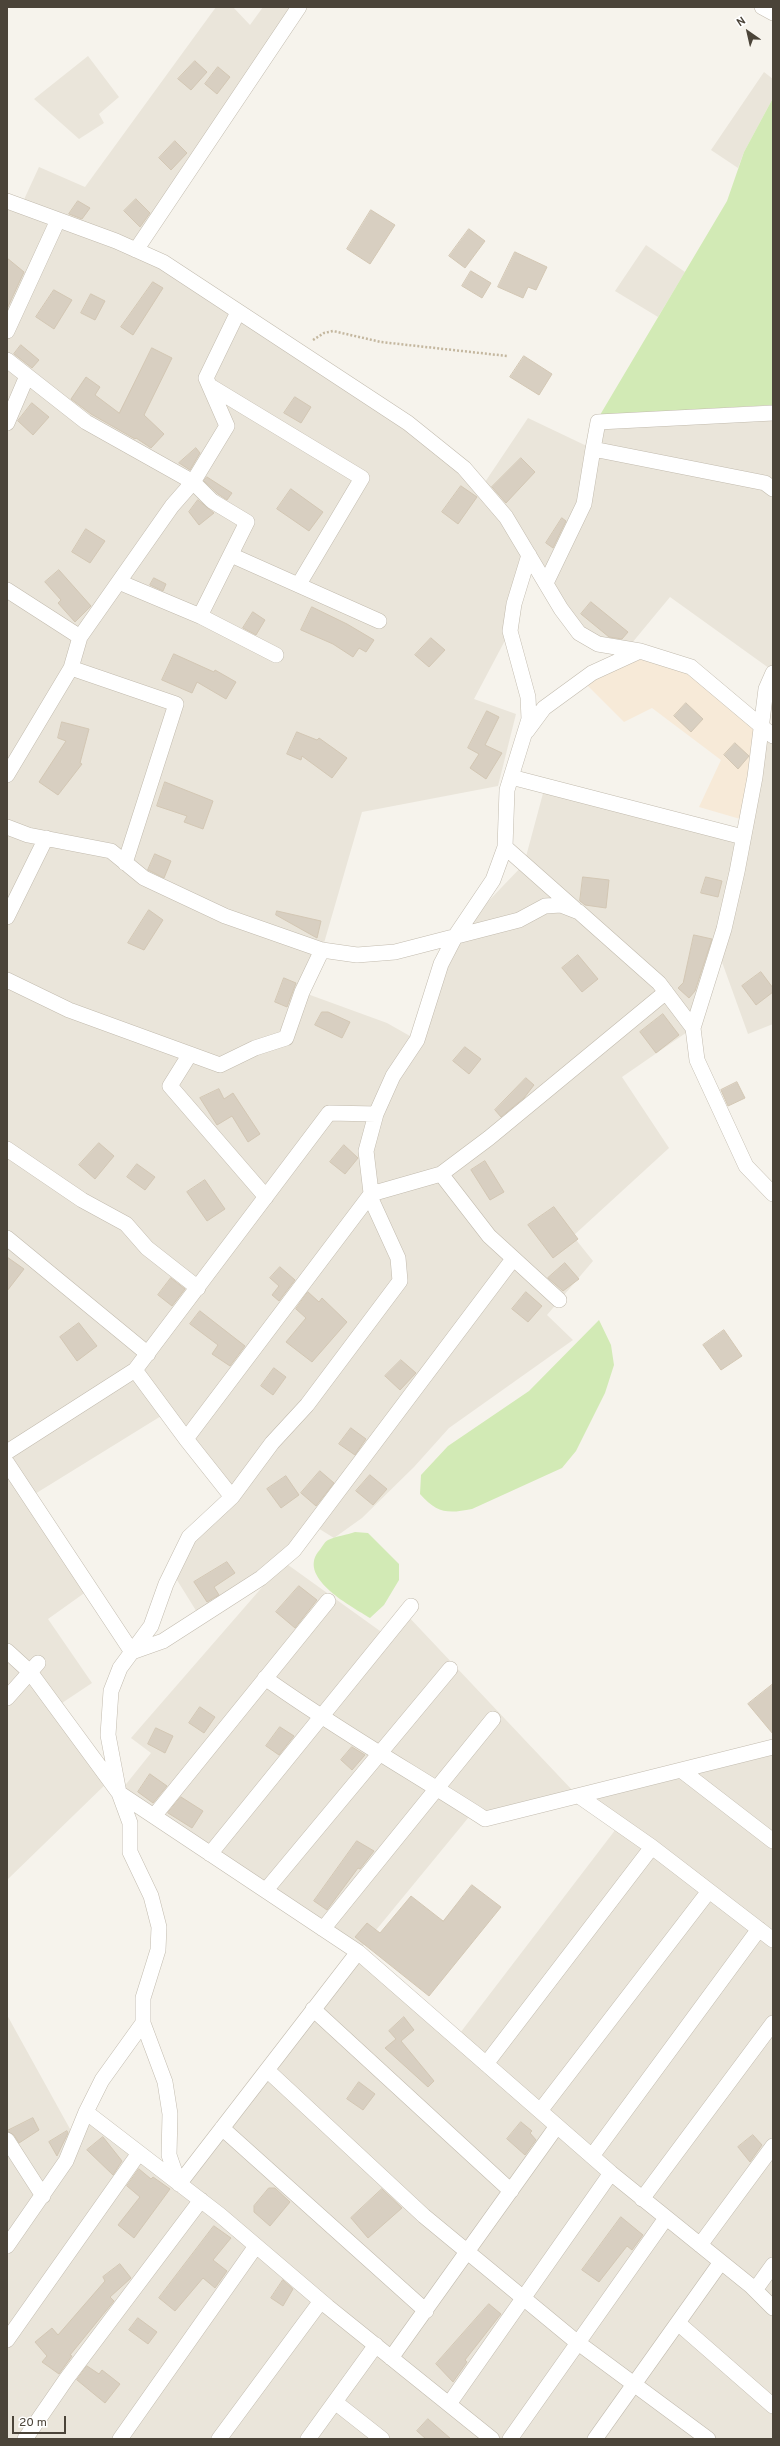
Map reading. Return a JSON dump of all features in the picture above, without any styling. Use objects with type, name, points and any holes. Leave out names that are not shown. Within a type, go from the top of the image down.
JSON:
[{"type":"street","points":[[136,250],[299,7]]},
{"type":"street","points":[[762,7],[773,13]]},
{"type":"street","points":[[7,201],[136,250],[163,262],[408,424],[454,459],[506,517],[546,583],[579,633],[598,644],[640,651],[691,667],[760,727],[773,736]]},
{"type":"street","points":[[7,331],[58,220]]},
{"type":"street","points":[[7,775],[71,668],[80,637],[172,506],[193,482],[227,426],[206,378],[238,312]]},
{"type":"street","points":[[7,360],[86,422],[193,482],[212,501],[247,522],[200,616]]},
{"type":"street","points":[[7,423],[27,376]]},
{"type":"street","points":[[210,386],[362,478],[299,584]]},
{"type":"street","points":[[546,583],[584,504],[598,422],[773,413]]},
{"type":"street","points":[[593,449],[765,483],[773,488]]},
{"type":"street","points":[[231,555],[299,584],[379,621]]},
{"type":"street","points":[[179,2184],[169,2155],[170,2114],[165,2082],[142,2022],[143,1998],[158,1950],[159,1927],[151,1896],[130,1852],[130,1822],[119,1793],[108,1735],[111,1691],[120,1668],[151,1626],[166,1584],[189,1537],[232,1497],[272,1443],[307,1405],[400,1281],[398,1258],[372,1201],[366,1151],[376,1114],[393,1076],[417,1040],[441,964],[456,935],[493,880],[505,847],[507,790],[529,719],[528,697],[510,631],[514,604],[529,555]]},
{"type":"street","points":[[119,582],[200,616],[276,655]]},
{"type":"street","points":[[7,590],[80,637]]},
{"type":"street","points":[[524,735],[544,708],[592,673],[640,651]]},
{"type":"street","points":[[71,668],[176,704],[125,863]]},
{"type":"street","points":[[773,673],[766,689],[760,727],[755,778],[724,929],[693,1028],[697,1060],[746,1166],[773,1194]]},
{"type":"street","points":[[511,777],[743,838]]},
{"type":"street","points":[[7,827],[28,835],[111,851],[144,878],[225,916],[322,950],[357,955],[395,952],[456,935],[519,920],[545,906],[561,905],[579,912]]},
{"type":"street","points":[[7,917],[46,838]]},
{"type":"street","points":[[505,847],[659,983],[693,1028]]},
{"type":"street","points":[[7,980],[69,1010],[220,1064],[255,1048],[286,1038],[302,992],[322,950]]},
{"type":"street","points":[[186,1439],[371,1194],[441,1174],[490,1138],[666,992]]},
{"type":"street","points":[[190,1054],[170,1086],[266,1197]]},
{"type":"street","points":[[7,1452],[135,1370],[329,1113],[376,1114]]},
{"type":"street","points":[[7,1149],[82,1200],[126,1224],[147,1248],[198,1288]]},
{"type":"street","points":[[441,1174],[489,1236],[559,1300]]},
{"type":"street","points":[[7,1238],[148,1354]]},
{"type":"street","points":[[132,1652],[163,1641],[261,1578],[294,1550],[513,1259]]},
{"type":"street","points":[[135,1370],[186,1439],[232,1497]]},
{"type":"street","points":[[7,1463],[132,1652]]},
{"type":"street","points":[[154,1816],[328,1602]]},
{"type":"street","points":[[210,1854],[412,1606]]},
{"type":"street","points":[[7,1651],[34,1668],[119,1793],[358,1952],[611,2173],[755,2290],[773,2308]]},
{"type":"street","points":[[7,1698],[34,1668]]},
{"type":"street","points":[[266,1890],[450,1669]]},
{"type":"street","points":[[266,1678],[321,1718],[380,1752],[485,1819],[773,1748]]},
{"type":"street","points":[[324,1929],[493,1719]]},
{"type":"street","points":[[681,1770],[773,1841]]},
{"type":"street","points":[[579,1796],[652,1847],[773,1940]]},
{"type":"street","points":[[486,2064],[652,1847]]},
{"type":"street","points":[[540,2111],[709,1891]]},
{"type":"street","points":[[592,2156],[759,1929]]},
{"type":"street","points":[[179,2184],[358,1952]]},
{"type":"street","points":[[313,2010],[511,2191]]},
{"type":"street","points":[[7,2246],[66,2161],[86,2112],[102,2080],[142,2022]]},
{"type":"street","points":[[642,2199],[773,2023]]},
{"type":"street","points":[[267,2070],[424,2216],[578,2343],[708,2439]]},
{"type":"street","points":[[86,2112],[201,2200],[321,2301],[492,2439]]},
{"type":"street","points":[[391,2358],[557,2126]]},
{"type":"street","points":[[222,2128],[426,2310]]},
{"type":"street","points":[[7,2140],[43,2196]]},
{"type":"street","points":[[700,2245],[773,2146]]},
{"type":"street","points":[[7,2340],[139,2153]]},
{"type":"street","points":[[449,2404],[611,2173]]},
{"type":"street","points":[[25,2439],[67,2378],[201,2200]]},
{"type":"street","points":[[510,2439],[666,2218]]},
{"type":"street","points":[[120,2439],[256,2246]]},
{"type":"street","points":[[599,2437],[634,2384],[721,2262]]},
{"type":"street","points":[[755,2290],[773,2265]]},
{"type":"street","points":[[219,2439],[321,2301]]},
{"type":"street","points":[[678,2323],[773,2406]]},
{"type":"street","points":[[308,2439],[376,2345]]},
{"type":"street","points":[[335,2402],[382,2439]]},
{"type":"path","points":[[298,351],[324,332],[333,331],[381,342],[507,356]]},
{"type":"shaded area","points":[[216,7],[233,7],[250,25],[263,7],[299,7],[136,249],[408,423],[481,488],[528,418],[593,449],[598,422],[773,413],[773,671],[670,597],[627,649],[579,633],[529,555],[510,631],[474,699],[516,714],[498,786],[362,812],[322,950],[302,992],[387,1023],[417,1040],[456,935],[524,864],[545,786],[743,837],[760,727],[773,736],[773,1024],[748,1034],[718,951],[693,1028],[622,1077],[669,1148],[573,1236],[593,1261],[547,1315],[573,1340],[449,1428],[414,1467],[362,1518],[334,1538],[313,1525],[294,1550],[200,1617],[172,1572],[181,1552],[232,1497],[166,1413],[30,1497],[90,1589],[48,1619],[92,1683],[56,1707],[110,1780],[7,1880],[7,201],[21,206],[39,167],[85,187]]},
{"type":"shaded area","points":[[88,56],[119,97],[99,114],[104,123],[79,139],[34,99]]},
{"type":"shaded area","points":[[764,72],[773,79],[773,98],[744,152],[738,168],[711,150]]},
{"type":"shaded area","points":[[646,245],[685,272],[658,317],[615,291]]},
{"type":"shaded area","points":[[640,651],[691,667],[760,727],[747,821],[699,807],[721,760],[652,708],[624,722],[582,680]]},
{"type":"shaded area","points":[[284,1562],[387,1636],[405,1613],[573,1791],[485,1819],[473,1812],[358,1952],[119,1793],[151,1753],[131,1738]]},
{"type":"shaded area","points":[[773,1747],[773,2439],[7,2439],[7,2015],[75,2138],[86,2112],[179,2184],[358,1952],[457,2037],[619,1825],[579,1796]]},
{"type":"green space","points":[[773,98],[773,405],[600,415],[727,201],[744,152]]},
{"type":"green space","points":[[599,1320],[611,1345],[614,1365],[605,1393],[576,1451],[562,1468],[472,1509],[456,1511],[443,1510],[437,1508],[426,1500],[420,1494],[421,1475],[448,1446],[529,1391]]},
{"type":"green space","points":[[355,1532],[368,1533],[399,1564],[399,1580],[384,1605],[370,1618],[330,1591],[321,1582],[315,1572],[314,1562],[318,1552],[325,1542]]},
{"type":"building","points":[[195,61],[207,72],[191,90],[178,79]]},
{"type":"building","points":[[218,67],[230,77],[217,94],[205,84]]},
{"type":"building","points":[[175,141],[187,153],[171,170],[159,158]]},
{"type":"building","points":[[136,199],[150,213],[140,227],[124,211]]},
{"type":"building","points":[[78,201],[90,208],[82,219],[69,214]]},
{"type":"building","points":[[371,210],[395,225],[370,264],[347,249]]},
{"type":"building","points":[[469,229],[485,241],[465,268],[449,256]]},
{"type":"building","points":[[515,252],[547,267],[536,290],[528,287],[523,298],[498,287]]},
{"type":"building","points":[[7,258],[24,272],[7,309]]},
{"type":"building","points":[[471,271],[491,283],[482,298],[462,286]]},
{"type":"building","points":[[153,282],[163,288],[133,335],[121,327]]},
{"type":"building","points":[[54,290],[72,300],[54,329],[36,317]]},
{"type":"building","points":[[91,294],[105,301],[95,320],[81,313]]},
{"type":"building","points":[[21,345],[39,360],[32,368],[14,354]]},
{"type":"building","points":[[152,348],[172,358],[144,415],[164,434],[151,448],[136,438],[135,439],[91,414],[71,399],[86,377],[100,387],[95,395],[119,413]]},
{"type":"building","points":[[524,356],[552,374],[539,395],[510,377]]},
{"type":"building","points":[[295,397],[311,407],[301,423],[284,413]]},
{"type":"building","points":[[32,403],[49,417],[33,435],[18,421]]},
{"type":"building","points":[[196,448],[200,453],[190,470],[179,463]]},
{"type":"building","points":[[521,458],[535,472],[506,503],[492,487]]},
{"type":"building","points":[[207,477],[232,493],[227,500],[204,481]]},
{"type":"building","points":[[461,486],[477,497],[458,524],[442,512]]},
{"type":"building","points":[[291,489],[323,512],[309,531],[277,509]]},
{"type":"building","points":[[198,500],[214,513],[199,525],[189,512]]},
{"type":"building","points":[[562,518],[566,521],[553,548],[546,543]]},
{"type":"building","points":[[86,529],[105,541],[90,563],[72,552]]},
{"type":"building","points":[[59,570],[91,606],[75,622],[58,603],[61,600],[45,582]]},
{"type":"building","points":[[154,578],[166,584],[163,591],[150,585]]},
{"type":"building","points":[[591,602],[628,632],[622,639],[609,637],[581,614]]},
{"type":"building","points":[[312,607],[347,624],[374,640],[366,652],[359,648],[353,657],[333,644],[301,630]]},
{"type":"building","points":[[253,612],[265,620],[256,635],[243,628]]},
{"type":"building","points":[[431,638],[445,650],[429,667],[415,655]]},
{"type":"building","points":[[174,654],[214,672],[215,670],[236,682],[226,699],[197,682],[192,693],[162,680]]},
{"type":"building","points":[[686,703],[703,719],[691,732],[674,716]]},
{"type":"building","points":[[487,711],[499,717],[485,745],[502,753],[486,779],[470,768],[479,754],[468,748]]},
{"type":"building","points":[[62,722],[89,729],[80,763],[82,764],[58,795],[39,782],[66,741],[58,738]]},
{"type":"building","points":[[297,732],[317,740],[319,738],[347,758],[332,778],[302,756],[301,760],[287,754]]},
{"type":"building","points":[[735,743],[749,756],[738,769],[724,755]]},
{"type":"building","points":[[165,782],[213,801],[203,829],[184,822],[187,816],[157,806]]},
{"type":"building","points":[[155,854],[171,861],[164,878],[148,870]]},
{"type":"building","points":[[583,877],[609,880],[606,908],[585,905],[580,901]]},
{"type":"building","points":[[706,877],[722,881],[718,897],[701,893]]},
{"type":"building","points":[[149,910],[163,920],[144,950],[128,943]]},
{"type":"building","points":[[277,911],[321,921],[317,938],[276,915]]},
{"type":"building","points":[[694,935],[712,939],[695,991],[689,998],[678,988],[683,983]]},
{"type":"building","points":[[578,955],[598,979],[582,992],[562,968]]},
{"type":"building","points":[[761,972],[773,988],[773,992],[756,1005],[742,986]]},
{"type":"building","points":[[284,978],[296,983],[287,1007],[275,1002]]},
{"type":"building","points":[[322,1012],[328,1012],[350,1022],[342,1038],[315,1025]]},
{"type":"building","points":[[663,1014],[679,1035],[656,1053],[640,1032]]},
{"type":"building","points":[[465,1047],[481,1059],[469,1074],[453,1061]]},
{"type":"building","points":[[526,1078],[534,1085],[524,1098],[501,1117],[495,1110]]},
{"type":"building","points":[[737,1082],[745,1098],[728,1106],[721,1090]]},
{"type":"building","points":[[219,1089],[224,1099],[233,1093],[260,1134],[248,1142],[232,1116],[217,1125],[200,1098]]},
{"type":"building","points":[[99,1143],[114,1156],[95,1179],[79,1165]]},
{"type":"building","points":[[344,1145],[358,1158],[345,1174],[330,1162]]},
{"type":"building","points":[[485,1161],[504,1192],[490,1200],[471,1170]]},
{"type":"building","points":[[137,1164],[155,1177],[145,1190],[127,1177]]},
{"type":"building","points":[[205,1180],[225,1209],[207,1221],[187,1192]]},
{"type":"building","points":[[554,1207],[578,1239],[553,1258],[528,1225]]},
{"type":"building","points":[[7,1257],[24,1269],[7,1291]]},
{"type":"building","points":[[565,1263],[579,1279],[563,1291],[548,1278]]},
{"type":"building","points":[[280,1267],[295,1280],[279,1301],[272,1295],[279,1286],[270,1278]]},
{"type":"building","points":[[171,1278],[185,1289],[172,1306],[158,1295]]},
{"type":"building","points":[[308,1292],[319,1302],[322,1298],[347,1322],[312,1362],[286,1342],[306,1318],[296,1309]]},
{"type":"building","points":[[526,1292],[542,1306],[528,1322],[512,1309]]},
{"type":"building","points":[[200,1311],[245,1346],[230,1366],[212,1354],[218,1345],[190,1324]]},
{"type":"building","points":[[79,1323],[97,1346],[77,1361],[60,1337]]},
{"type":"building","points":[[724,1330],[742,1356],[721,1370],[703,1345]]},
{"type":"building","points":[[401,1360],[416,1373],[400,1390],[385,1376]]},
{"type":"building","points":[[274,1368],[286,1377],[273,1395],[261,1386]]},
{"type":"building","points":[[351,1428],[366,1439],[355,1455],[339,1444]]},
{"type":"building","points":[[320,1471],[334,1483],[316,1506],[301,1493]]},
{"type":"building","points":[[370,1475],[387,1489],[373,1505],[356,1491]]},
{"type":"building","points":[[286,1476],[299,1495],[281,1508],[267,1489]]},
{"type":"building","points":[[227,1562],[235,1573],[214,1587],[219,1595],[207,1602],[194,1582]]},
{"type":"building","points":[[299,1586],[317,1600],[295,1628],[276,1612]]},
{"type":"building","points":[[773,1684],[773,1734],[748,1704]]},
{"type":"building","points":[[200,1707],[215,1717],[204,1733],[189,1723]]},
{"type":"building","points":[[280,1727],[294,1736],[279,1755],[266,1746]]},
{"type":"building","points":[[156,1728],[173,1736],[165,1753],[148,1744]]},
{"type":"building","points":[[352,1747],[365,1755],[352,1770],[341,1760]]},
{"type":"building","points":[[150,1774],[167,1786],[153,1803],[138,1792]]},
{"type":"building","points":[[181,1797],[203,1811],[192,1828],[168,1813]]},
{"type":"building","points":[[357,1841],[374,1851],[360,1869],[358,1868],[327,1910],[314,1901]]},
{"type":"building","points":[[472,1885],[501,1907],[429,1996],[355,1937],[367,1923],[380,1933],[411,1896],[443,1921]]},
{"type":"building","points":[[404,2017],[414,2030],[401,2041],[434,2081],[428,2087],[385,2048],[396,2039],[389,2031]]},
{"type":"building","points":[[359,2082],[375,2094],[363,2110],[347,2099]]},
{"type":"building","points":[[33,2118],[39,2130],[19,2143],[14,2135],[7,2131]]},
{"type":"building","points":[[521,2122],[532,2131],[530,2133],[536,2140],[525,2155],[507,2139]]},
{"type":"building","points":[[67,2131],[68,2133],[57,2156],[49,2142]]},
{"type":"building","points":[[753,2135],[762,2145],[750,2162],[738,2147]]},
{"type":"building","points":[[103,2137],[122,2161],[113,2175],[87,2150]]},
{"type":"building","points":[[139,2169],[151,2179],[153,2177],[170,2189],[134,2238],[118,2225],[140,2197],[127,2186]]},
{"type":"building","points":[[269,2188],[275,2188],[290,2202],[270,2226],[254,2212],[254,2206]]},
{"type":"building","points":[[382,2189],[402,2208],[368,2238],[351,2218]]},
{"type":"building","points":[[621,2217],[643,2235],[632,2250],[627,2246],[599,2282],[582,2270]]},
{"type":"building","points":[[214,2226],[231,2238],[213,2260],[227,2271],[215,2288],[203,2278],[175,2311],[159,2298]]},
{"type":"building","points":[[120,2264],[131,2278],[110,2297],[114,2301],[70,2355],[72,2356],[59,2374],[42,2362],[47,2356],[35,2342],[52,2328],[58,2335],[105,2281],[103,2277]]},
{"type":"building","points":[[283,2280],[293,2289],[283,2306],[271,2298]]},
{"type":"building","points":[[489,2304],[501,2314],[465,2360],[467,2362],[453,2382],[436,2364]]},
{"type":"building","points":[[138,2318],[157,2332],[148,2344],[129,2330]]},
{"type":"building","points":[[87,2366],[99,2374],[102,2370],[120,2384],[105,2403],[77,2380]]},
{"type":"building","points":[[428,2419],[451,2439],[426,2439],[417,2431]]}]
